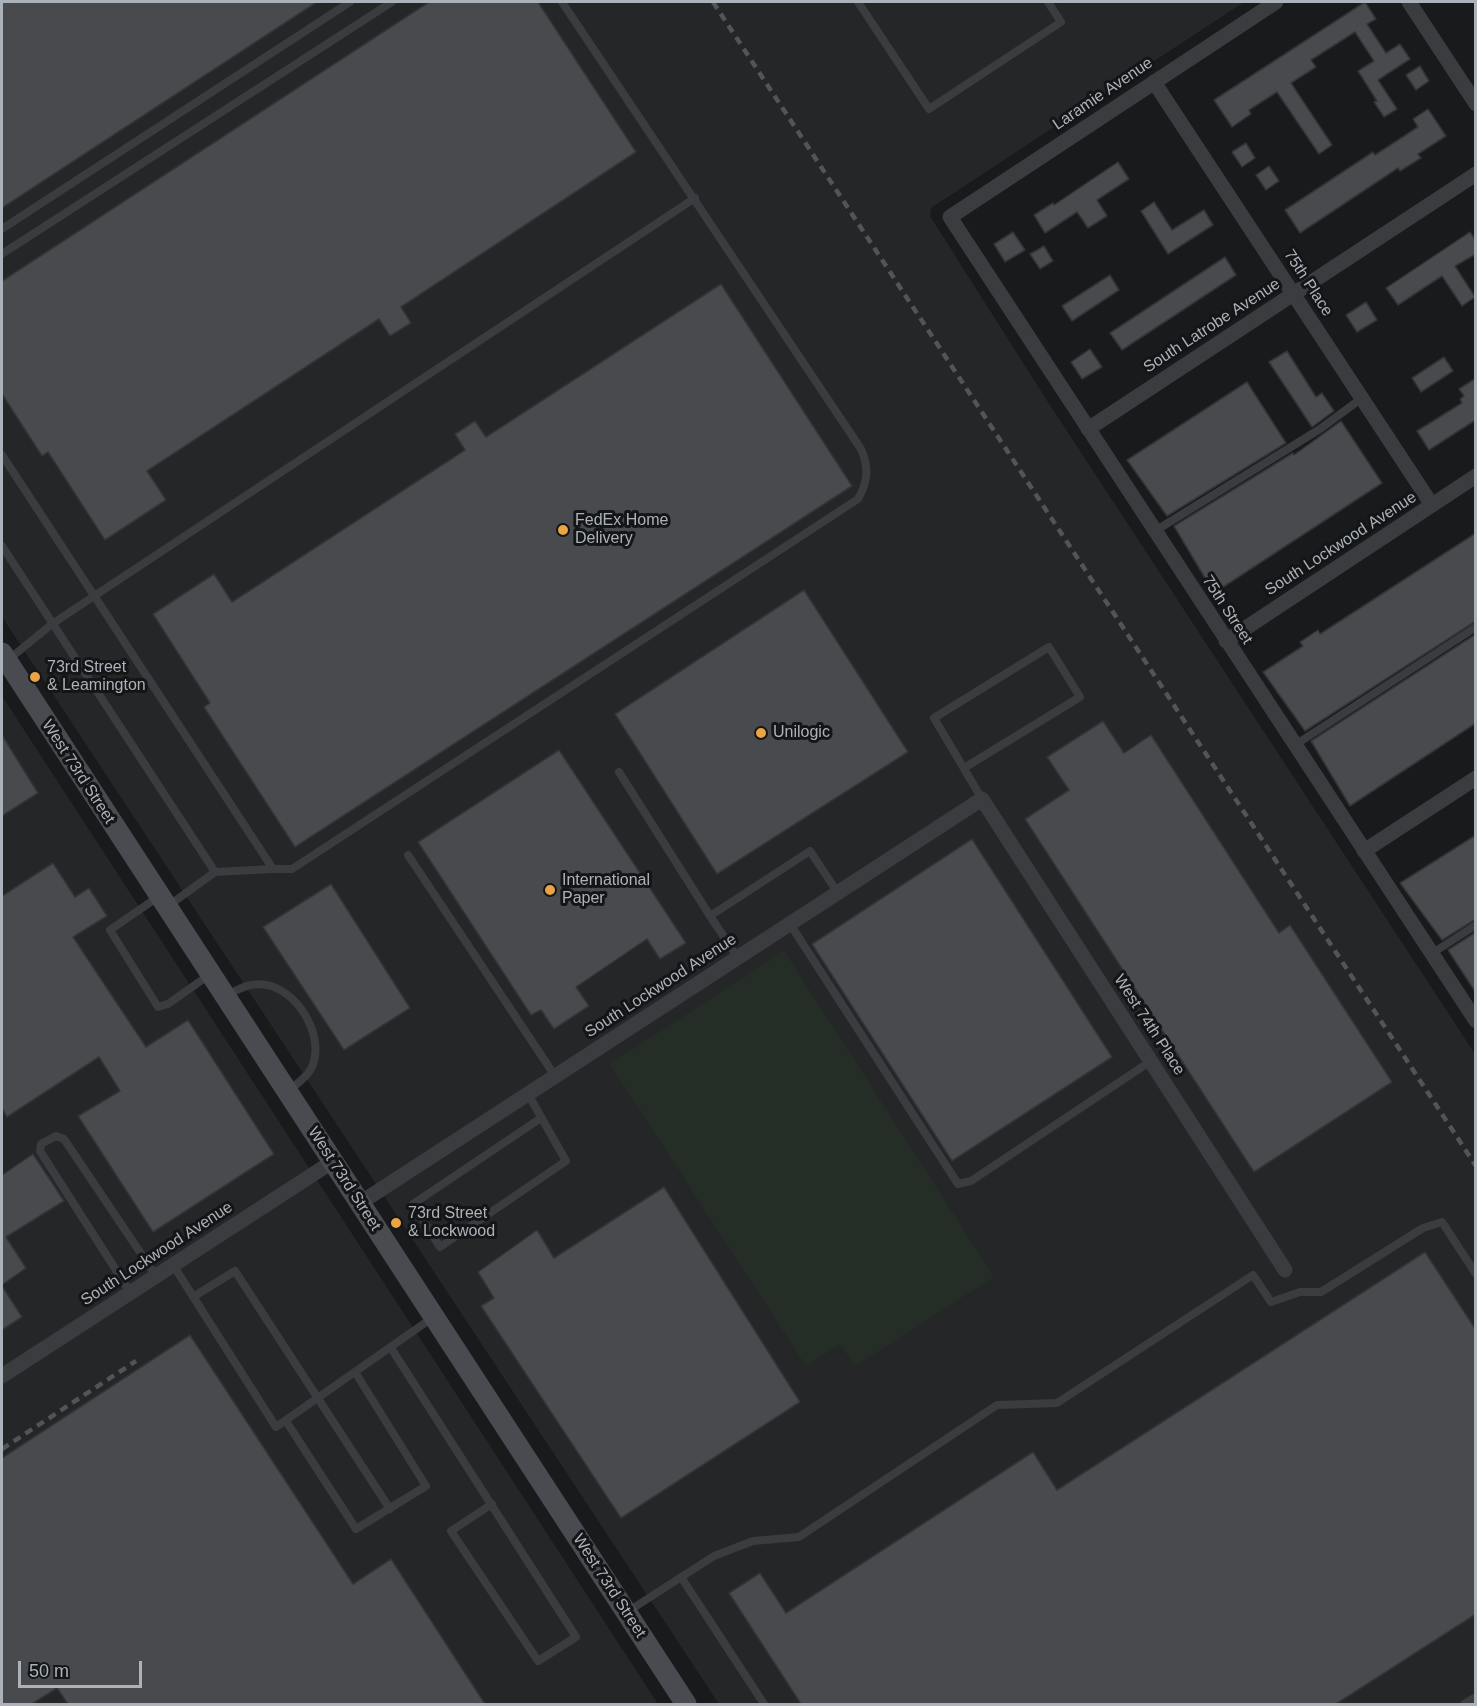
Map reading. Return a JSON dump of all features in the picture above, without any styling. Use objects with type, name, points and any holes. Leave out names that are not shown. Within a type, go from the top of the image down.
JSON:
[{"type":"street","name":"Laramie Avenue","points":[[950,217],[1276,2]]},
{"type":"street","points":[[1409,2],[1476,104]]},
{"type":"street","name":"75th Place","points":[[1154,82],[1432,505]]},
{"type":"street","name":"South Latrobe Avenue","points":[[1088,429],[1476,174]]},
{"type":"street","name":"75th Street","points":[[950,217],[1476,1021]]},
{"type":"street","name":"South Lockwood Avenue","points":[[1226,641],[1476,476]]},
{"type":"street","name":"West 73rd Street","points":[[4,657],[686,1704]]},
{"type":"street","points":[[1364,851],[1476,778]]},
{"type":"street","name":"South Lockwood Avenue","points":[[360,1203],[982,799]]},
{"type":"street","name":"West 74th Place","points":[[982,799],[1285,1270]]},
{"type":"street","name":"South Lockwood Avenue","points":[[2,1376],[332,1162]]},
{"type":"lane","points":[[2,229],[351,2]]},
{"type":"lane","points":[[2,254],[392,2]]},
{"type":"lane","points":[[210,974],[168,1004],[158,1007],[110,930],[215,872],[292,869],[858,499],[864,488],[867,469],[861,449],[562,2]]},
{"type":"lane","points":[[858,2],[929,108],[1061,22],[1048,2]]},
{"type":"lane","points":[[4,657],[694,198]]},
{"type":"lane","points":[[1155,531],[1320,429],[1362,398]]},
{"type":"lane","points":[[2,455],[273,869]]},
{"type":"lane","points":[[2,546],[215,872]]},
{"type":"lane","points":[[1295,746],[1476,627]]},
{"type":"lane","points":[[964,768],[1080,697],[1049,647],[934,718],[982,799]]},
{"type":"lane","points":[[619,772],[738,958]]},
{"type":"lane","points":[[711,916],[810,851],[838,893]]},
{"type":"lane","points":[[408,855],[555,1076]]},
{"type":"lane","points":[[790,924],[958,1184],[971,1181],[1151,1061]]},
{"type":"lane","points":[[1431,954],[1476,925]]},
{"type":"lane","points":[[225,997],[244,986],[271,986],[289,997],[304,1015],[314,1035],[315,1057],[306,1076],[287,1091]]},
{"type":"lane","points":[[528,1094],[566,1161],[440,1246],[413,1204],[541,1118]]},
{"type":"lane","points":[[130,1292],[40,1151],[41,1144],[56,1136],[64,1139],[156,1276]]},
{"type":"lane","points":[[626,1613],[714,1556],[753,1540],[799,1536],[997,1406],[1057,1403],[1253,1275],[1271,1302],[1300,1292],[1321,1292],[1423,1228],[1442,1222],[1476,1274]]},
{"type":"lane","points":[[172,1265],[276,1427],[434,1318]]},
{"type":"lane","points":[[193,1297],[235,1270],[390,1509]]},
{"type":"lane","points":[[391,1348],[492,1504],[576,1636],[538,1661],[451,1531],[492,1504]]},
{"type":"lane","points":[[286,1420],[356,1529],[426,1486],[355,1372]]},
{"type":"lane","points":[[681,1577],[764,1704]]},
{"type":"lane","points":[[1464,1704],[1476,1697]]},
{"type":"shaded area","points":[[2,2],[1244,2],[931,208],[930,216],[1046,399],[1475,1054],[1475,1704],[719,1704],[2,617]]},
{"type":"shaded area","points":[[2,696],[658,1704],[2,1704]]},
{"type":"shaded area","points":[[784,951],[994,1277],[855,1366],[840,1344],[806,1366],[610,1064]]},
{"type":"building","points":[[2,2],[317,2],[2,208]]},
{"type":"building","points":[[429,2],[538,2],[636,152],[401,307],[411,323],[390,336],[379,319],[147,471],[166,500],[105,540],[48,452],[42,456],[2,394],[2,281]]},
{"type":"building","points":[[1365,2],[1376,19],[1367,24],[1386,53],[1400,44],[1410,59],[1378,80],[1397,109],[1384,117],[1374,102],[1377,101],[1358,71],[1374,61],[1355,32],[1311,60],[1316,67],[1291,83],[1332,145],[1319,154],[1277,92],[1249,110],[1251,114],[1232,127],[1214,100]]},
{"type":"building","points":[[1420,66],[1429,81],[1416,90],[1406,75]]},
{"type":"building","points":[[1428,109],[1446,136],[1418,154],[1421,158],[1400,171],[1398,168],[1300,233],[1285,210],[1373,152],[1375,155],[1418,127],[1413,119]]},
{"type":"building","points":[[1246,143],[1255,158],[1242,167],[1232,152]]},
{"type":"building","points":[[1118,162],[1129,179],[1097,200],[1107,216],[1088,228],[1077,212],[1045,233],[1034,215],[1053,203],[1054,205]]},
{"type":"building","points":[[1269,166],[1279,181],[1266,190],[1256,175]]},
{"type":"building","points":[[1154,202],[1172,230],[1204,210],[1213,225],[1168,254],[1141,211]]},
{"type":"building","points":[[1013,232],[1025,250],[1005,262],[994,244]]},
{"type":"building","points":[[1470,232],[1476,241],[1476,254],[1455,266],[1475,297],[1462,306],[1442,276],[1398,305],[1386,288]]},
{"type":"building","points":[[1044,246],[1053,261],[1040,269],[1030,254]]},
{"type":"building","points":[[1225,257],[1236,275],[1122,350],[1110,333]]},
{"type":"building","points":[[1110,275],[1119,290],[1072,321],[1062,306]]},
{"type":"building","name":"FedEx Home Delivery","points":[[721,284],[852,486],[295,847],[204,707],[210,703],[153,614],[214,574],[232,602],[465,450],[455,434],[475,421],[486,437]]},
{"type":"building","points":[[1366,302],[1377,320],[1357,332],[1346,315]]},
{"type":"building","points":[[1090,349],[1102,367],[1082,379],[1071,362]]},
{"type":"building","points":[[1287,351],[1316,397],[1322,393],[1334,411],[1312,427],[1269,362]]},
{"type":"building","points":[[1444,357],[1453,371],[1421,392],[1412,378]]},
{"type":"building","points":[[1476,378],[1476,423],[1474,421],[1429,450],[1417,431],[1462,403],[1460,399],[1464,396],[1459,389]]},
{"type":"building","points":[[1247,382],[1286,443],[1167,516],[1127,460]]},
{"type":"building","points":[[1341,421],[1382,483],[1214,593],[1174,526],[1293,453],[1294,455]]},
{"type":"building","points":[[1476,533],[1476,621],[1305,731],[1263,672],[1303,646],[1300,642],[1318,630],[1320,634]]},
{"type":"building","name":"Unilogic","points":[[804,590],[908,752],[717,874],[615,714]]},
{"type":"building","points":[[1476,634],[1476,723],[1350,806],[1311,741]]},
{"type":"building","points":[[1103,721],[1124,753],[1151,735],[1279,933],[1290,925],[1392,1082],[1254,1172],[1025,819],[1069,790],[1047,757]]},
{"type":"building","points":[[2,735],[38,793],[2,816]]},
{"type":"building","name":"International Paper","points":[[559,750],[686,943],[660,959],[647,939],[576,987],[589,1006],[554,1029],[541,1010],[531,1015],[418,842]]},
{"type":"building","points":[[1476,835],[1476,919],[1442,940],[1400,883]]},
{"type":"building","points":[[972,839],[1112,1057],[952,1161],[812,944]]},
{"type":"building","points":[[53,863],[75,897],[89,888],[107,916],[73,937],[146,1047],[188,1020],[274,1154],[153,1232],[78,1116],[120,1091],[99,1057],[7,1117],[2,1109],[2,896]]},
{"type":"building","points":[[331,884],[410,1008],[344,1050],[263,927]]},
{"type":"building","points":[[1476,932],[1476,993],[1448,950]]},
{"type":"building","points":[[33,1154],[64,1201],[6,1237],[26,1268],[2,1285],[2,1175]]},
{"type":"building","points":[[664,1187],[800,1402],[621,1518],[481,1306],[494,1298],[478,1272],[537,1230],[554,1258]]},
{"type":"building","points":[[1425,1252],[1476,1330],[1476,1614],[1336,1704],[801,1704],[729,1593],[760,1573],[786,1613],[1033,1452],[1057,1490]]},
{"type":"building","points":[[2,1286],[22,1317],[2,1330]]},
{"type":"building","points":[[190,1335],[353,1584],[391,1559],[485,1704],[68,1704],[57,1688],[32,1704],[2,1704],[2,1458]]},
{"type":"railway","points":[[713,2],[1476,1166]]},
{"type":"railway","points":[[2,1449],[136,1361]]},
{"type":"place","name":"FedEx Home Delivery","points":[[563,530]]},
{"type":"place","name":"73rd Street & Leamington","points":[[35,677]]},
{"type":"place","name":"Unilogic","points":[[761,733]]},
{"type":"place","name":"International Paper","points":[[550,890]]},
{"type":"place","name":"73rd Street & Lockwood","points":[[396,1223]]}]
